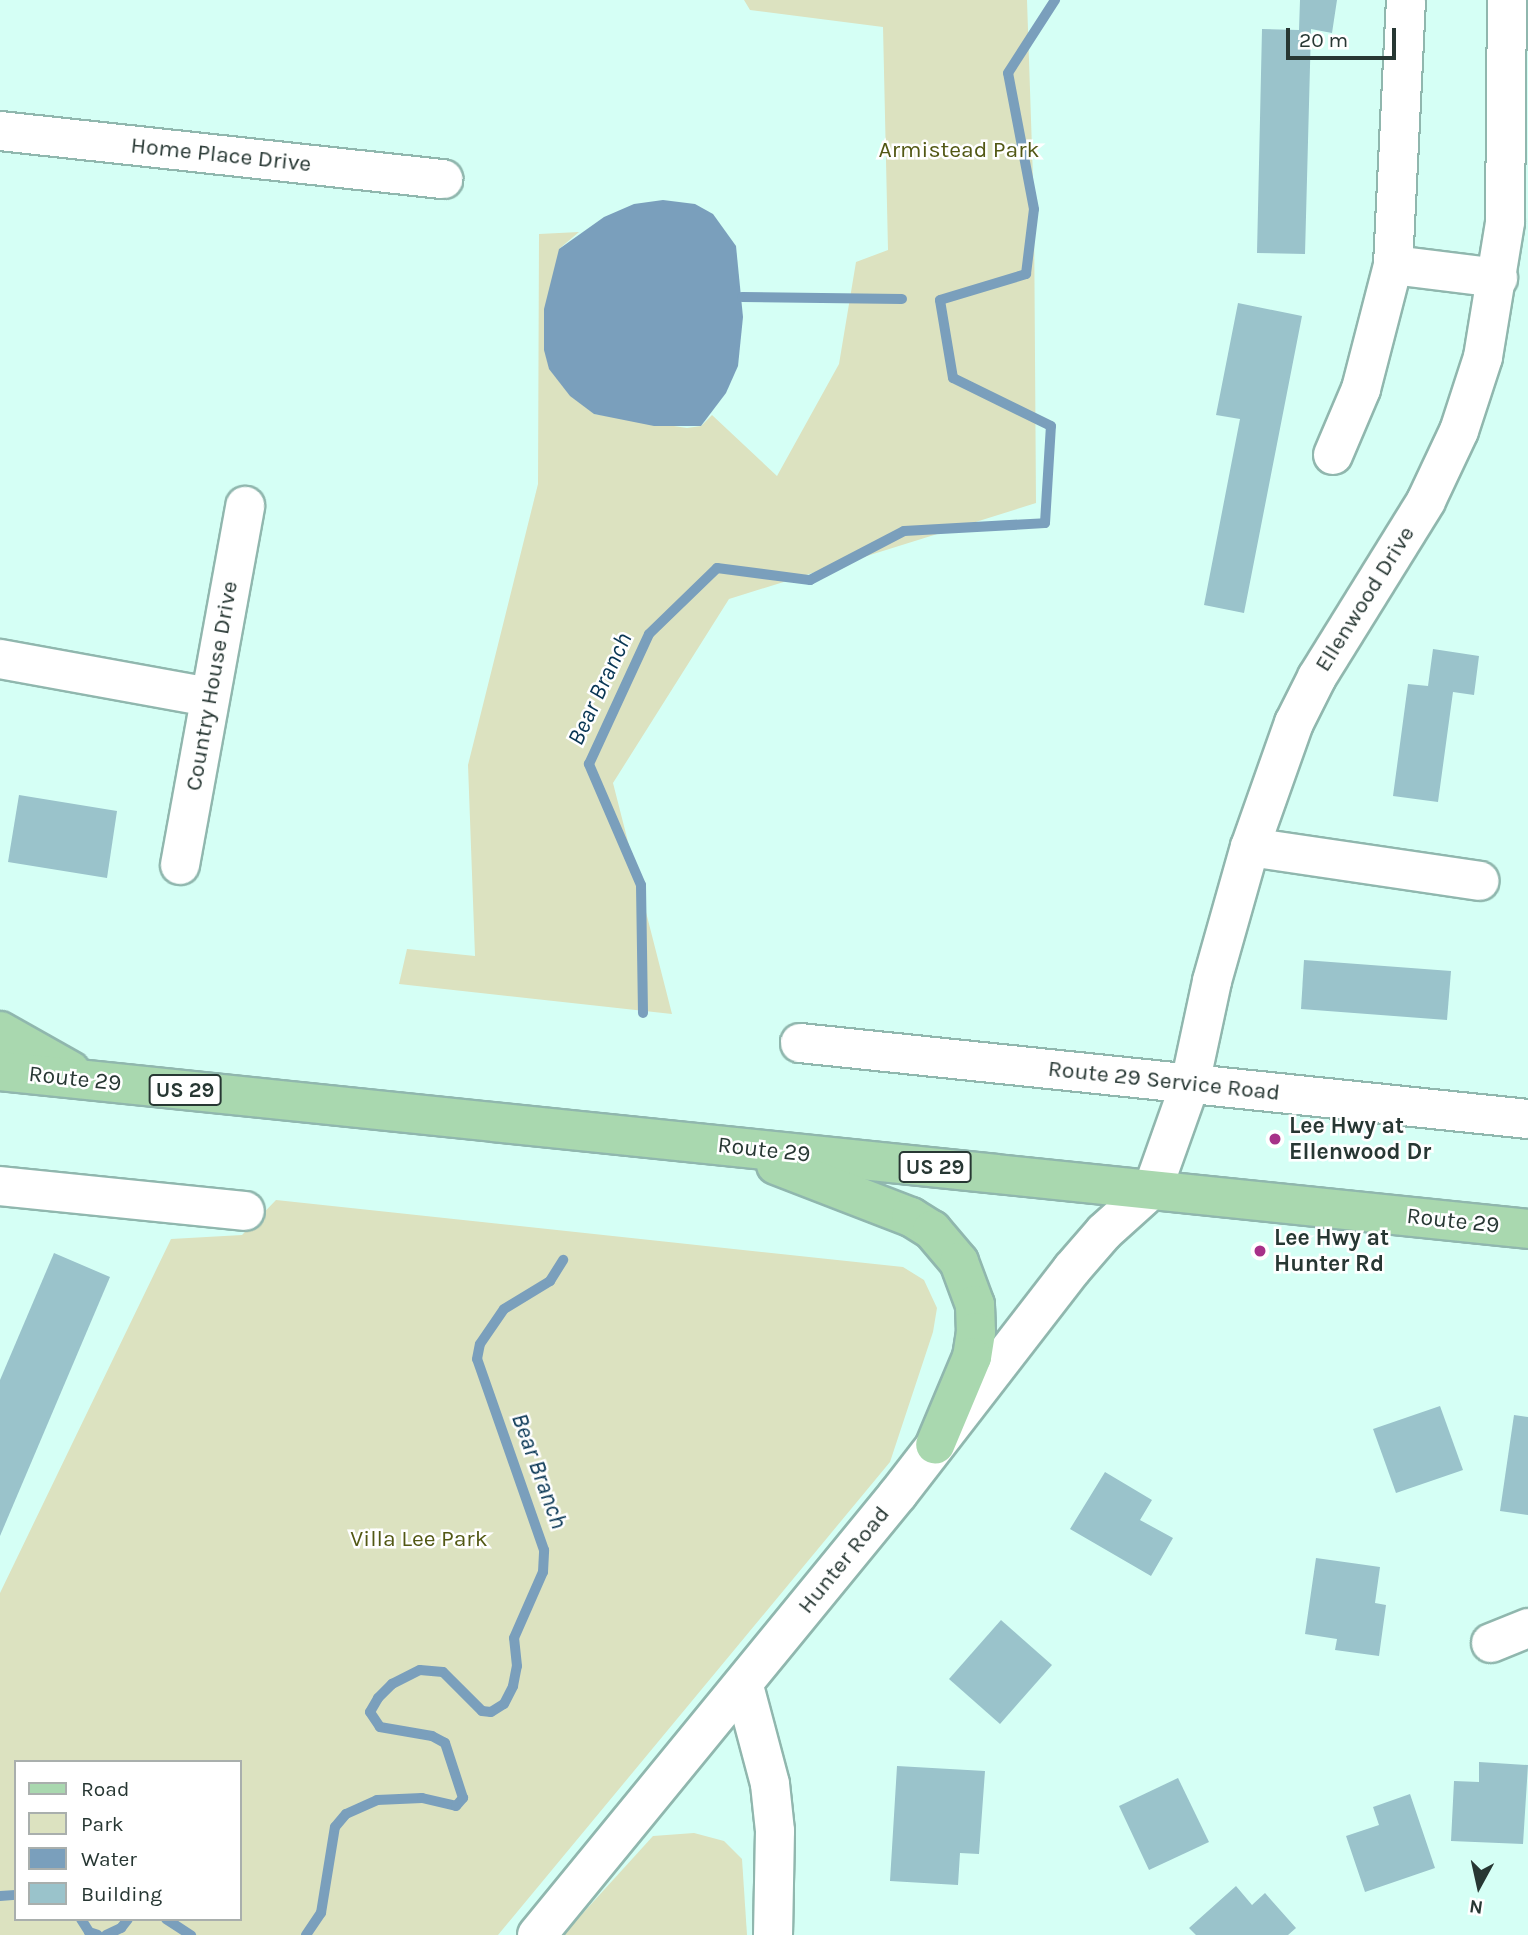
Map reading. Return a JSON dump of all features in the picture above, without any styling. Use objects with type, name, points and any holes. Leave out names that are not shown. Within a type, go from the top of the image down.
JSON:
[{"type":"main road","points":[[0,1031],[88,1080]]},
{"type":"main road","name":"Route 29","points":[[0,1071],[1153,1188],[1528,1229]]},
{"type":"main road","points":[[718,1145],[881,1202],[932,1230],[950,1248],[969,1281],[976,1332],[972,1357],[935,1445]]},
{"type":"street","points":[[1333,455],[1361,389],[1393,265],[1406,0]]},
{"type":"street","name":"Ellenwood Drive","points":[[1153,1188],[1190,1084],[1212,981],[1250,847],[1294,723],[1317,677],[1426,501],[1458,431],[1483,356],[1499,278],[1505,222],[1507,0]]},
{"type":"street","name":"Home Place Drive","points":[[0,131],[443,179]]},
{"type":"street","points":[[1393,265],[1499,278]]},
{"type":"street","name":"Country House Drive","points":[[180,866],[244,506]]},
{"type":"street","points":[[0,659],[210,697]]},
{"type":"street","points":[[1250,847],[1479,881]]},
{"type":"street","name":"Route 29 Service Road","points":[[800,1043],[1528,1119]]},
{"type":"street","points":[[0,1186],[245,1211]]},
{"type":"street","name":"Hunter Road","points":[[537,1935],[744,1686],[1072,1269],[1153,1188]]},
{"type":"street","points":[[1491,1643],[1528,1629]]},
{"type":"street","points":[[744,1686],[770,1784],[775,1831],[773,1935]]},
{"type":"green space","name":"Armistead Park","points":[[744,0],[1027,0],[1034,209],[1036,503],[729,599],[613,783],[672,1014],[399,984],[407,949],[475,956],[468,765],[538,484],[539,234],[579,232],[559,249],[594,414],[687,428],[701,426],[712,415],[777,476],[839,364],[856,262],[888,250],[883,27],[750,10]]},
{"type":"green space","name":"Villa Lee Park","points":[[276,1200],[903,1267],[924,1280],[937,1308],[933,1332],[890,1462],[498,1935],[0,1935],[0,1593],[171,1239],[242,1235]]},
{"type":"green space","points":[[694,1833],[724,1841],[742,1859],[747,1935],[563,1935],[653,1836]]},
{"type":"water","points":[[663,200],[695,204],[713,214],[736,246],[743,317],[738,366],[726,393],[701,426],[654,426],[594,414],[570,396],[549,369],[544,350],[544,309],[559,249],[604,217],[634,204]]},
{"type":"building","points":[[1300,0],[1337,0],[1332,33],[1311,29],[1305,254],[1257,253],[1262,29],[1299,30]]},
{"type":"building","points":[[1238,303],[1302,316],[1244,613],[1204,605],[1240,419],[1216,415]]},
{"type":"building","points":[[1433,649],[1479,656],[1474,695],[1453,692],[1438,802],[1393,796],[1408,684],[1428,686]]},
{"type":"building","points":[[19,795],[117,811],[107,878],[8,862]]},
{"type":"building","points":[[1304,960],[1451,971],[1447,1020],[1301,1009]]},
{"type":"building","points":[[54,1253],[110,1277],[0,1536],[0,1380]]},
{"type":"building","points":[[1440,1406],[1463,1470],[1396,1493],[1373,1429]]},
{"type":"building","points":[[1514,1415],[1528,1417],[1528,1515],[1500,1511]]},
{"type":"building","points":[[1105,1472],[1152,1500],[1140,1520],[1173,1538],[1151,1576],[1070,1529]]},
{"type":"building","points":[[1316,1558],[1380,1567],[1375,1603],[1386,1605],[1379,1656],[1335,1650],[1337,1639],[1305,1634]]},
{"type":"building","points":[[1001,1620],[1052,1665],[1000,1724],[949,1679]]},
{"type":"building","points":[[1479,1762],[1528,1765],[1523,1844],[1451,1841],[1454,1781],[1479,1782]]},
{"type":"building","points":[[897,1766],[985,1771],[979,1854],[960,1853],[958,1885],[890,1881]]},
{"type":"building","points":[[1178,1778],[1209,1842],[1149,1870],[1119,1806]]},
{"type":"building","points":[[1410,1794],[1435,1868],[1365,1892],[1346,1836],[1379,1825],[1373,1807]]},
{"type":"building","points":[[1236,1886],[1252,1905],[1265,1893],[1296,1928],[1288,1935],[1196,1935],[1189,1928]]},
{"type":"waterway","name":"Bear Branch","points":[[643,1013],[641,885],[589,764],[649,634],[717,568],[810,580],[904,531],[1045,523],[1051,426],[953,378],[940,300],[1026,274],[1034,209],[1008,73],[1055,0]]},
{"type":"waterway","points":[[742,297],[902,299]]},
{"type":"waterway","name":"Bear Branch","points":[[306,1935],[321,1913],[335,1827],[346,1814],[377,1800],[422,1798],[456,1806],[463,1798],[445,1743],[432,1736],[380,1727],[370,1712],[378,1698],[392,1684],[420,1670],[443,1672],[482,1711],[491,1712],[504,1704],[513,1686],[517,1666],[514,1638],[543,1572],[544,1550],[477,1359],[480,1344],[504,1309],[550,1281],[563,1260]]},
{"type":"waterway","points":[[0,1896],[14,1895]]},
{"type":"waterway","points":[[82,1921],[89,1932],[98,1935]]},
{"type":"waterway","points":[[106,1935],[121,1928],[126,1921]]},
{"type":"waterway","points":[[169,1921],[191,1935]]},
{"type":"place","name":"Lee Hwy at Ellenwood Dr","points":[[1275,1139]]},
{"type":"place","name":"Lee Hwy at Hunter Rd","points":[[1260,1251]]}]
